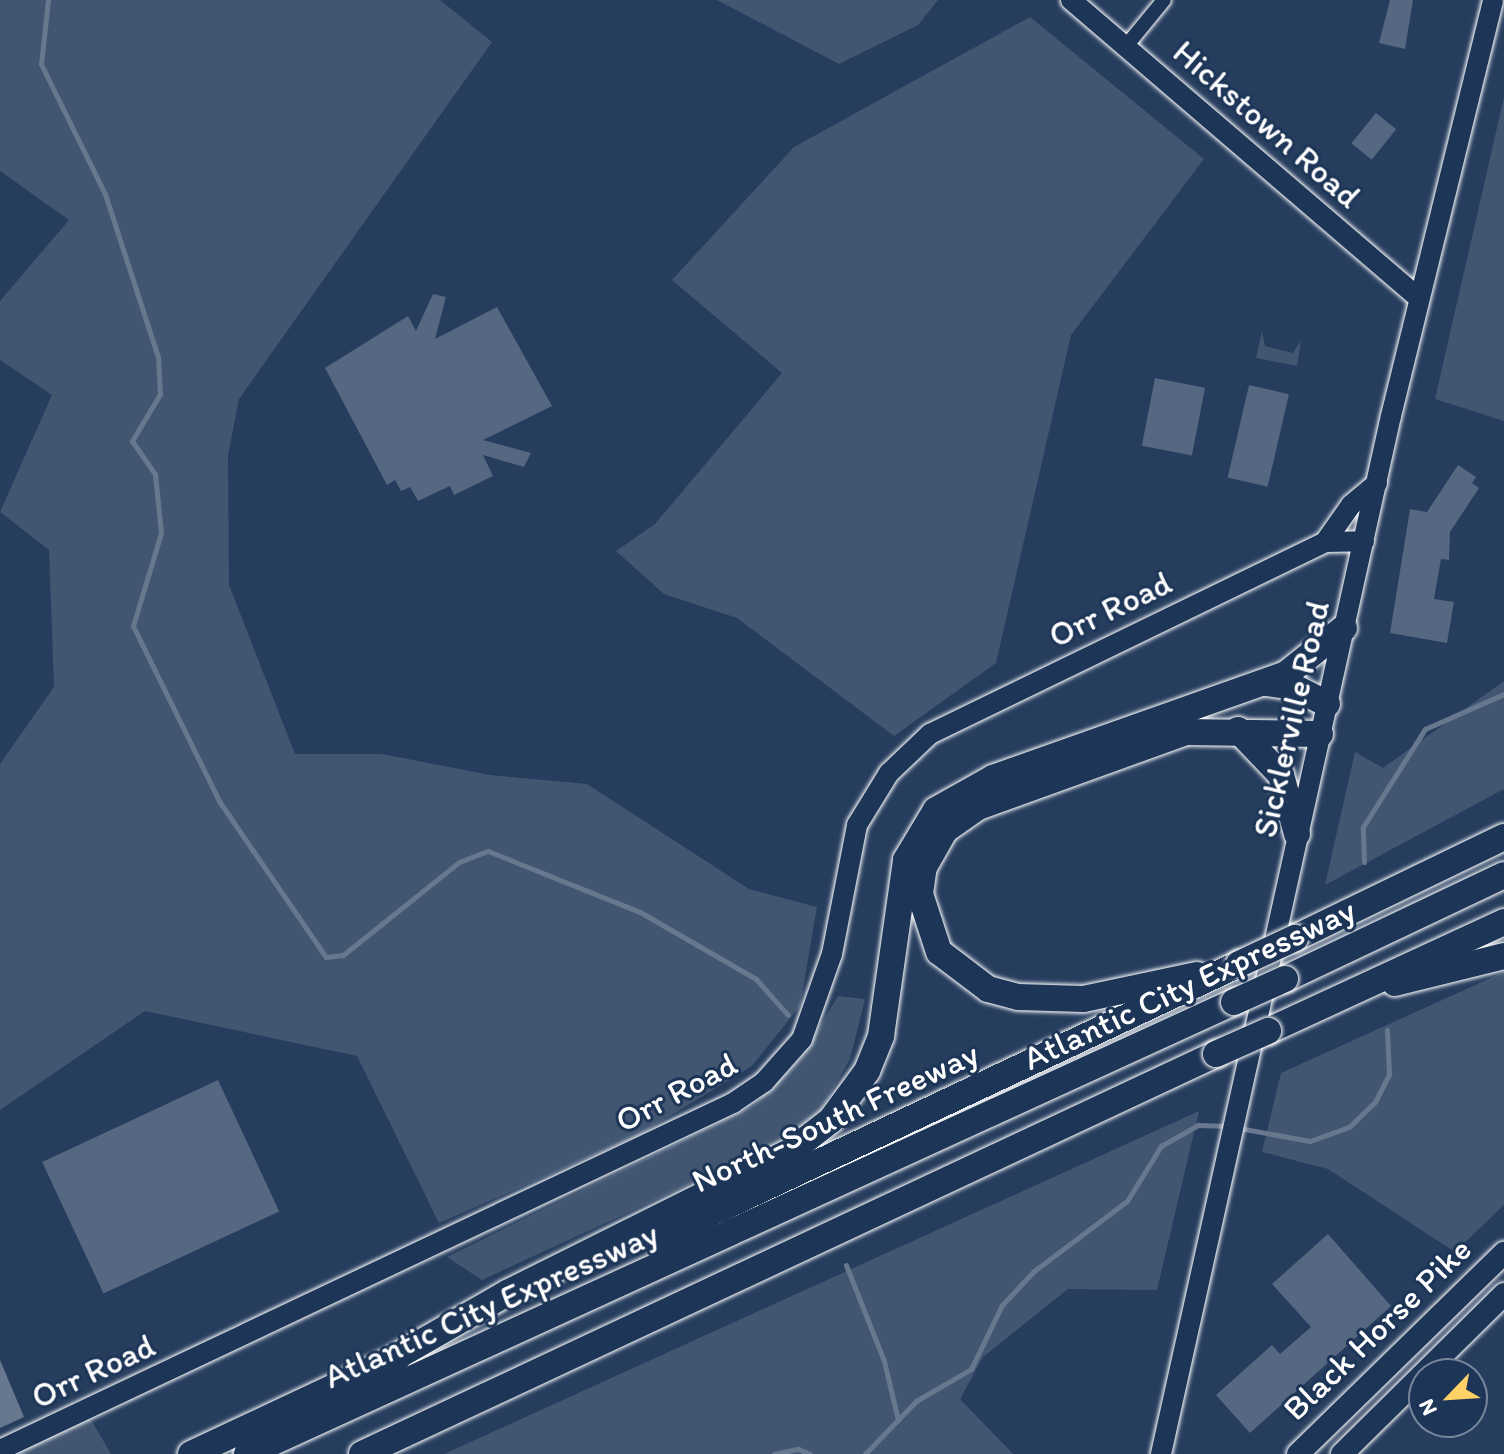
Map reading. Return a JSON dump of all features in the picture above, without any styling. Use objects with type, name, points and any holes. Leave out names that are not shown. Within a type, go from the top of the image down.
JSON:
[{"type":"highway","points":[[382,1365],[509,1292],[790,1152],[831,1120],[867,1071],[881,1036],[906,860],[936,810],[993,778],[1301,667],[1344,628]]},
{"type":"highway","points":[[1262,683],[1294,687],[1327,704]]},
{"type":"highway","points":[[1238,730],[1281,775],[1297,834]]},
{"type":"highway","points":[[1239,964],[1083,999],[1018,997],[961,974],[939,952],[920,894],[924,867],[945,830],[978,807],[1186,732],[1238,730],[1320,734]]},
{"type":"highway","name":"North-South Freeway","points":[[191,1454],[1295,938],[1504,837]]},
{"type":"highway","name":"Atlantic City Expressway","points":[[247,1454],[1285,979],[1504,875]]},
{"type":"highway","points":[[362,1454],[1268,1031],[1504,915]]},
{"type":"highway","points":[[1434,951],[1504,922]]},
{"type":"highway","points":[[1268,1031],[1419,976],[1504,956]]},
{"type":"main road","name":"Black Horse Pike","points":[[1298,1454],[1504,1253]]},
{"type":"main road","name":"Black Horse Pike","points":[[1342,1454],[1504,1294]]},
{"type":"main road","points":[[1449,1306],[1470,1326]]},
{"type":"street","name":"Hickstown Road","points":[[1071,0],[1419,298]]},
{"type":"street","points":[[1127,45],[1164,0]]},
{"type":"street","name":"Sicklerville Road","points":[[1161,1454],[1231,1129],[1419,298],[1493,0]]},
{"type":"street","points":[[1325,542],[1377,483]]},
{"type":"street","name":"Orr Road","points":[[0,1450],[576,1181],[764,1082],[802,1039],[822,993],[857,825],[889,773],[930,734],[1325,542],[1364,541]]},
{"type":"shaded area","points":[[0,0],[440,0],[492,42],[239,399],[228,456],[229,585],[295,754],[382,754],[490,775],[587,784],[749,889],[817,907],[800,1006],[752,1066],[639,1135],[439,1223],[357,1056],[145,1011],[0,1110],[0,764],[54,687],[49,550],[0,512],[52,395],[0,360],[0,301],[69,220],[0,171]]},
{"type":"shaded area","points":[[717,0],[938,0],[918,25],[839,64]]},
{"type":"shaded area","points":[[1030,17],[1204,159],[1071,335],[996,663],[894,736],[737,618],[664,594],[616,551],[655,524],[782,373],[672,280],[794,147]]},
{"type":"shaded area","points":[[1504,97],[1504,421],[1435,399]]},
{"type":"shaded area","points":[[1262,331],[1265,346],[1293,353],[1301,340],[1297,366],[1256,358]]},
{"type":"shaded area","points":[[1504,681],[1504,789],[1325,885],[1355,752],[1383,768]]},
{"type":"shaded area","points":[[1504,972],[1504,1205],[1455,1252],[1328,1169],[1262,1152],[1281,1073]]},
{"type":"shaded area","points":[[838,996],[865,999],[850,1059],[822,1108],[783,1141],[482,1280],[447,1257],[753,1106],[800,1059]]},
{"type":"shaded area","points":[[1199,1111],[1157,1290],[1068,1289],[983,1357],[960,1399],[1013,1454],[444,1454]]},
{"type":"shaded area","points":[[0,1360],[24,1417],[0,1428]]},
{"type":"shaded area","points":[[90,1418],[111,1454],[13,1454]]},
{"type":"building","points":[[1390,0],[1413,0],[1405,49],[1379,43]]},
{"type":"building","points":[[1376,113],[1396,129],[1372,160],[1351,143]]},
{"type":"building","points":[[433,294],[446,297],[435,339],[497,307],[552,406],[483,440],[531,453],[524,467],[483,455],[493,476],[454,495],[450,486],[418,501],[410,487],[401,491],[395,480],[387,485],[325,368],[408,316],[416,331]]},
{"type":"building","points":[[1155,378],[1205,388],[1192,455],[1142,446]]},
{"type":"building","points":[[1249,385],[1289,394],[1268,487],[1228,478]]},
{"type":"building","points":[[1458,465],[1476,477],[1472,483],[1479,488],[1450,532],[1449,560],[1441,559],[1434,599],[1454,602],[1447,643],[1390,633],[1410,509],[1427,512]]},
{"type":"building","points":[[218,1080],[279,1211],[103,1293],[42,1162]]},
{"type":"building","points":[[1328,1234],[1391,1306],[1250,1433],[1216,1395],[1272,1345],[1280,1354],[1311,1327],[1272,1284]]},
{"type":"waterway","points":[[48,0],[41,64],[105,194],[158,357],[160,394],[132,441],[155,474],[161,533],[133,626],[219,801],[326,957],[343,955],[459,862],[488,851],[640,912],[756,979],[788,1015]]},
{"type":"waterway","points":[[1364,862],[1363,827],[1425,729],[1504,694]]},
{"type":"waterway","points":[[1239,1128],[1310,1141],[1349,1127],[1375,1102],[1389,1074],[1387,1030]]},
{"type":"waterway","points":[[865,1454],[916,1401],[971,1369],[1002,1305],[1034,1271],[1127,1201],[1161,1146],[1198,1125],[1229,1126]]},
{"type":"waterway","points":[[846,1265],[884,1361],[898,1420]]},
{"type":"waterway","points":[[774,1454],[798,1449],[810,1454]]}]
